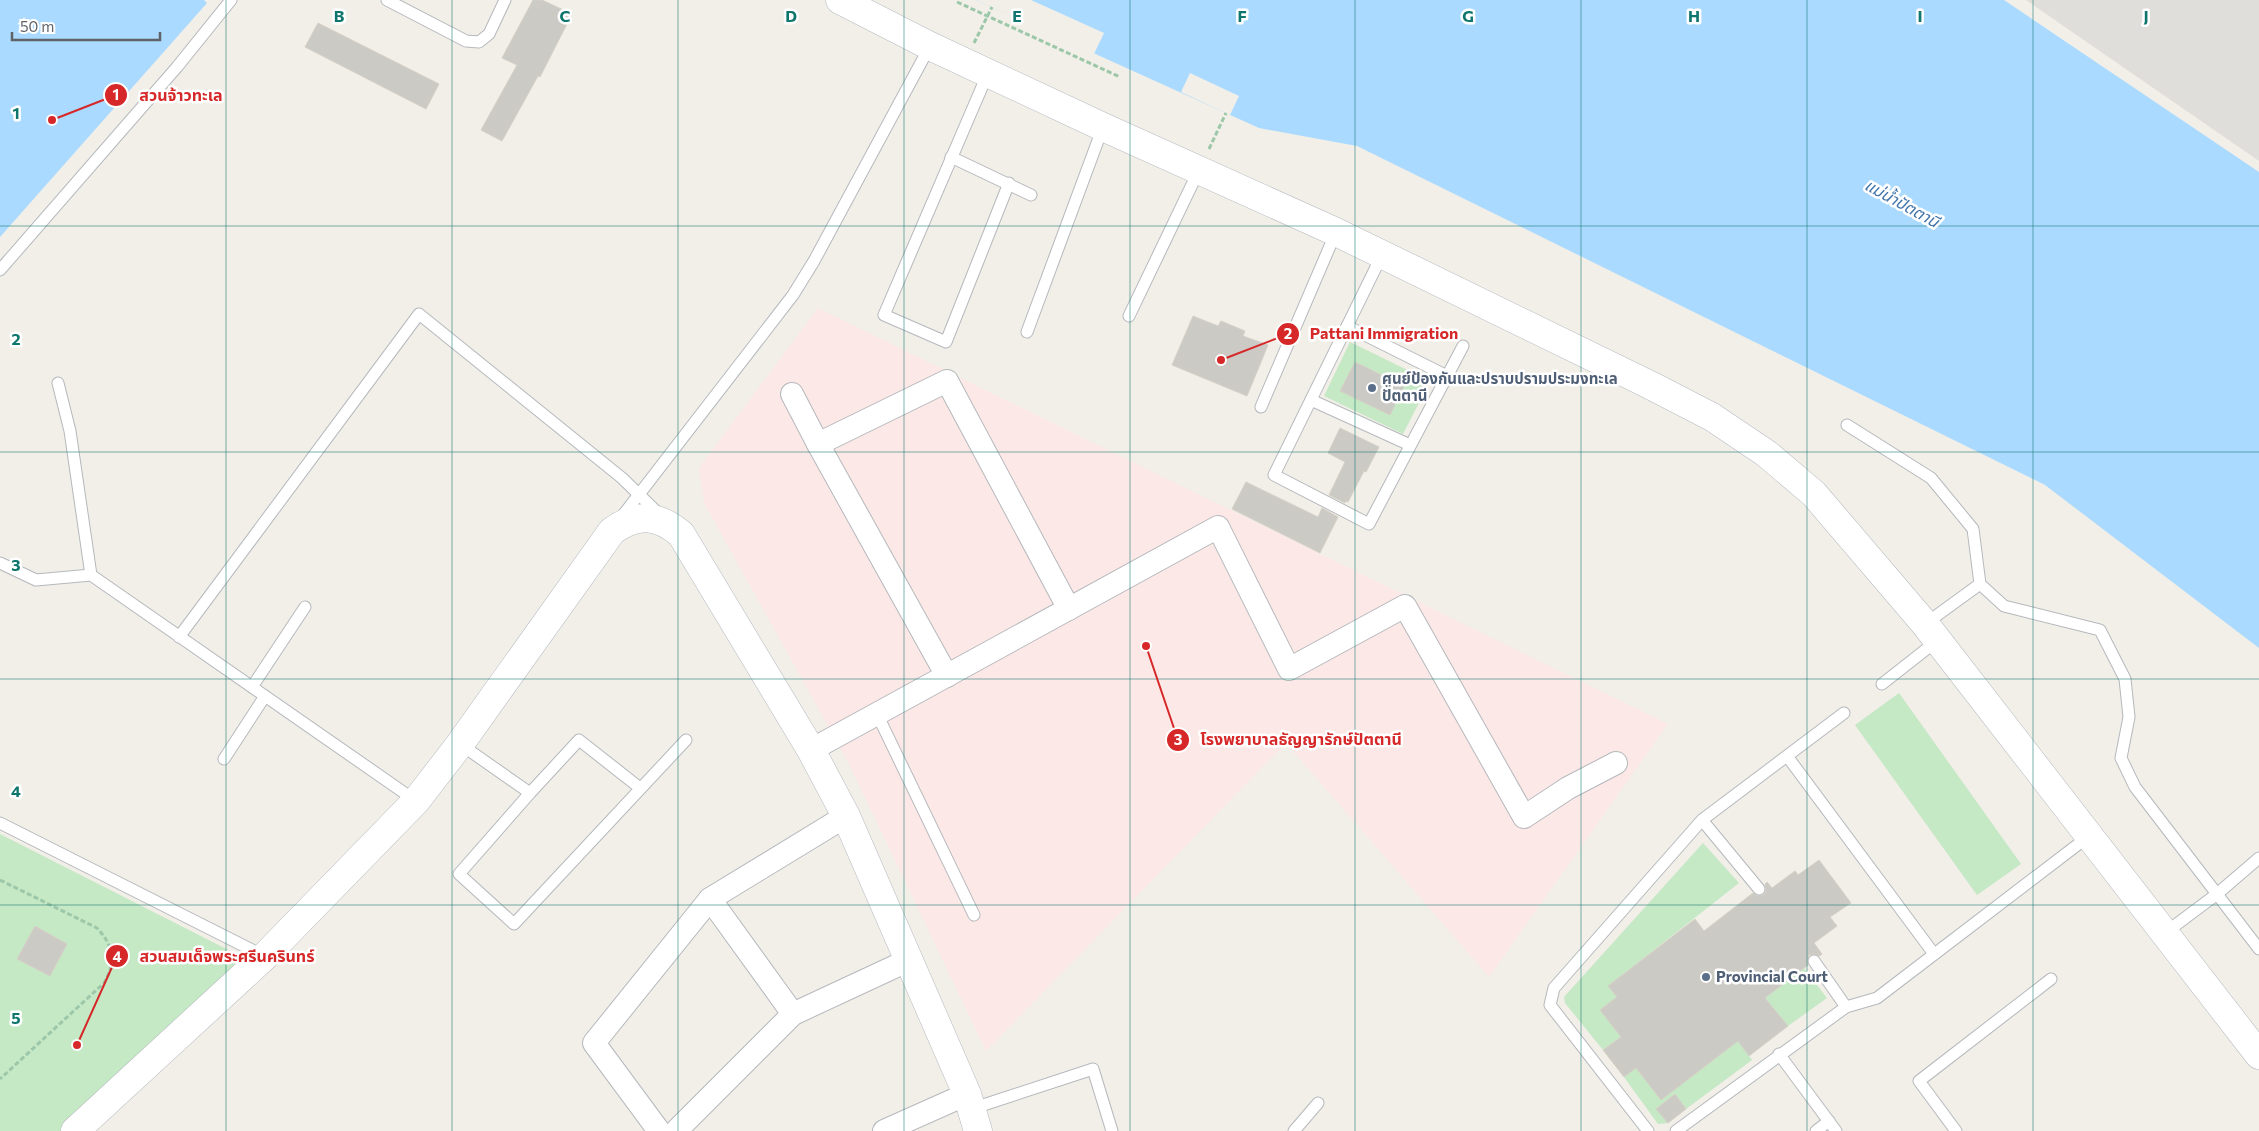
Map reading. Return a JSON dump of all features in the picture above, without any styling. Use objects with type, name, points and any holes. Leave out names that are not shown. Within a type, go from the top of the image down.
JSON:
[{"type":"street","points":[[840,0],[930,46],[1103,127],[1336,232],[1650,385],[1712,417],[1767,454],[1814,494],[1931,632],[2259,1055]]},
{"type":"street","points":[[818,444],[947,380],[1069,609]]},
{"type":"street","points":[[792,394],[947,676]]},
{"type":"street","points":[[75,1131],[265,956],[416,801],[460,744],[612,530],[624,522],[640,518],[655,518],[669,524],[681,534],[811,750],[846,816],[972,1111],[884,1131]]},
{"type":"street","points":[[811,750],[1218,527],[1289,669],[1405,606],[1524,817],[1568,788],[1616,763]]},
{"type":"street","points":[[659,1131],[594,1043],[710,899],[846,816]]},
{"type":"street","points":[[710,899],[793,1014]]},
{"type":"street","points":[[676,1131],[793,1014],[908,960]]},
{"type":"lane","points":[[0,270],[177,67],[231,0]]},
{"type":"lane","points":[[387,0],[466,41],[479,42],[489,34],[505,0]]},
{"type":"lane","points":[[612,530],[793,295],[814,261],[930,46]]},
{"type":"lane","points":[[977,67],[951,157],[884,315],[946,342],[1009,183]]},
{"type":"lane","points":[[1027,332],[1103,127]]},
{"type":"lane","points":[[951,157],[1031,194]]},
{"type":"lane","points":[[1129,316],[1198,170]]},
{"type":"lane","points":[[1261,407],[1336,232]]},
{"type":"lane","points":[[1382,255],[1274,475],[1368,524],[1463,346]]},
{"type":"lane","points":[[179,637],[419,314],[622,478],[669,524]]},
{"type":"lane","points":[[1347,326],[1447,376]]},
{"type":"lane","points":[[58,383],[70,431],[91,575]]},
{"type":"lane","points":[[1311,400],[1410,445]]},
{"type":"lane","points":[[1847,425],[1931,478],[1972,529],[1980,584],[2004,606],[2100,630],[2125,679],[2129,717],[2120,758],[2135,787],[2259,950]]},
{"type":"lane","points":[[0,563],[36,580],[91,575],[416,801]]},
{"type":"lane","points":[[1882,684],[1980,584]]},
{"type":"lane","points":[[252,687],[305,607]]},
{"type":"lane","points":[[224,759],[265,696]]},
{"type":"lane","points":[[1648,1131],[1550,1005],[1554,988],[1702,820],[1844,713]]},
{"type":"lane","points":[[877,714],[974,915]]},
{"type":"lane","points":[[640,788],[579,740],[459,874],[514,924],[686,740]]},
{"type":"lane","points":[[460,744],[530,793]]},
{"type":"lane","points":[[1787,756],[1934,954]]},
{"type":"lane","points":[[1702,820],[1759,888]]},
{"type":"lane","points":[[0,823],[265,956]]},
{"type":"lane","points":[[1676,1131],[1779,1054],[1846,1007],[1877,998],[2089,836]]},
{"type":"lane","points":[[2164,933],[2217,894],[2259,858]]},
{"type":"lane","points":[[1814,961],[1846,1007]]},
{"type":"lane","points":[[1956,1131],[1918,1081],[2051,979]]},
{"type":"lane","points":[[1779,1054],[1836,1131]]},
{"type":"lane","points":[[972,1111],[1093,1069],[1112,1131]]},
{"type":"lane","points":[[1294,1131],[1318,1102]]},
{"type":"lane","points":[[1816,1131],[1829,1121]]},
{"type":"path","points":[[957,2],[1120,77]]},
{"type":"path","points":[[977,67],[988,16],[992,7]]},
{"type":"path","points":[[1198,170],[1226,113]]},
{"type":"path","points":[[0,880],[97,928],[106,937],[111,948],[112,960],[110,972],[104,983],[0,1079]]},
{"type":"shaded area","points":[[2026,0],[2259,0],[2259,161]]},
{"type":"shaded area","points":[[818,308],[1668,724],[1489,977],[1286,743],[986,1051],[848,762],[704,503],[699,468]]},
{"type":"green space","points":[[1350,342],[1430,381],[1403,434],[1324,396]]},
{"type":"green space","points":[[1899,693],[2021,864],[1977,895],[1855,725]]},
{"type":"green space","points":[[0,834],[248,960],[62,1131],[0,1131]]},
{"type":"green space","points":[[1703,843],[1739,883],[1608,986],[1617,997],[1600,1010],[1621,1037],[1603,1050],[1565,1003],[1564,997]]},
{"type":"green space","points":[[1804,968],[1827,998],[1788,1026],[1765,998]]},
{"type":"green space","points":[[1738,1041],[1752,1060],[1686,1109],[1674,1094],[1657,1109],[1668,1123],[1658,1124],[1624,1077],[1636,1068],[1681,1065],[1691,1077]]},
{"type":"water","points":[[0,0],[204,0],[207,3],[0,237]]},
{"type":"water","name":"แม่น้ำปัตตานี","points":[[976,0],[2004,0],[2259,172],[2259,648],[2045,485],[1357,146],[1259,128]]},
{"type":"pier","points":[[976,0],[1031,0],[1104,33],[1094,54]]},
{"type":"pier","points":[[1190,73],[1239,96],[1230,115],[1181,92]]},
{"type":"building","points":[[533,0],[542,0],[572,14],[540,77],[538,76],[502,141],[481,130],[517,65],[502,58]]},
{"type":"building","points":[[318,23],[439,84],[426,109],[305,47]]},
{"type":"building","points":[[1193,316],[1218,326],[1221,321],[1245,331],[1243,336],[1268,345],[1247,396],[1172,365]]},
{"type":"building","name":"ศูนย์ป้องกันและปราบปรามประมงทะเล ปัตตานี","points":[[1355,362],[1404,386],[1390,415],[1340,391]]},
{"type":"building","points":[[1340,428],[1379,447],[1348,502],[1346,501],[1345,503],[1329,495],[1345,462],[1328,453]]},
{"type":"building","points":[[1246,482],[1318,517],[1322,508],[1338,517],[1320,553],[1232,509]]},
{"type":"building","name":"Provincial Court","points":[[1819,860],[1851,903],[1830,917],[1837,926],[1814,943],[1822,954],[1820,956],[1809,955],[1808,965],[1765,998],[1788,1026],[1749,1056],[1738,1041],[1661,1100],[1636,1068],[1624,1077],[1603,1050],[1621,1037],[1600,1010],[1617,997],[1608,986],[1695,919],[1704,931],[1753,893],[1757,896],[1763,895],[1766,891],[1765,884],[1767,882],[1772,888],[1795,871],[1798,875]]},
{"type":"building","points":[[35,926],[67,944],[50,976],[17,959]]},
{"type":"building","points":[[1675,1094],[1686,1109],[1668,1123],[1656,1109]]},
{"type":"place","name":"สวนจ้าวทะเล","points":[[52,120]]},
{"type":"place","name":"Pattani Immigration","points":[[1221,360]]},
{"type":"place","name":"ศูนย์ป้องกันและปราบปรามประมงทะเล ปัตตานี","points":[[1372,388]]},
{"type":"place","name":"โรงพยาบาลธัญญารักษ์ปัตตานี","points":[[1146,646]]},
{"type":"place","name":"Provincial Court","points":[[1706,977]]},
{"type":"place","name":"สวนสมเด็จพระศรีนครินทร์","points":[[77,1045]]}]
